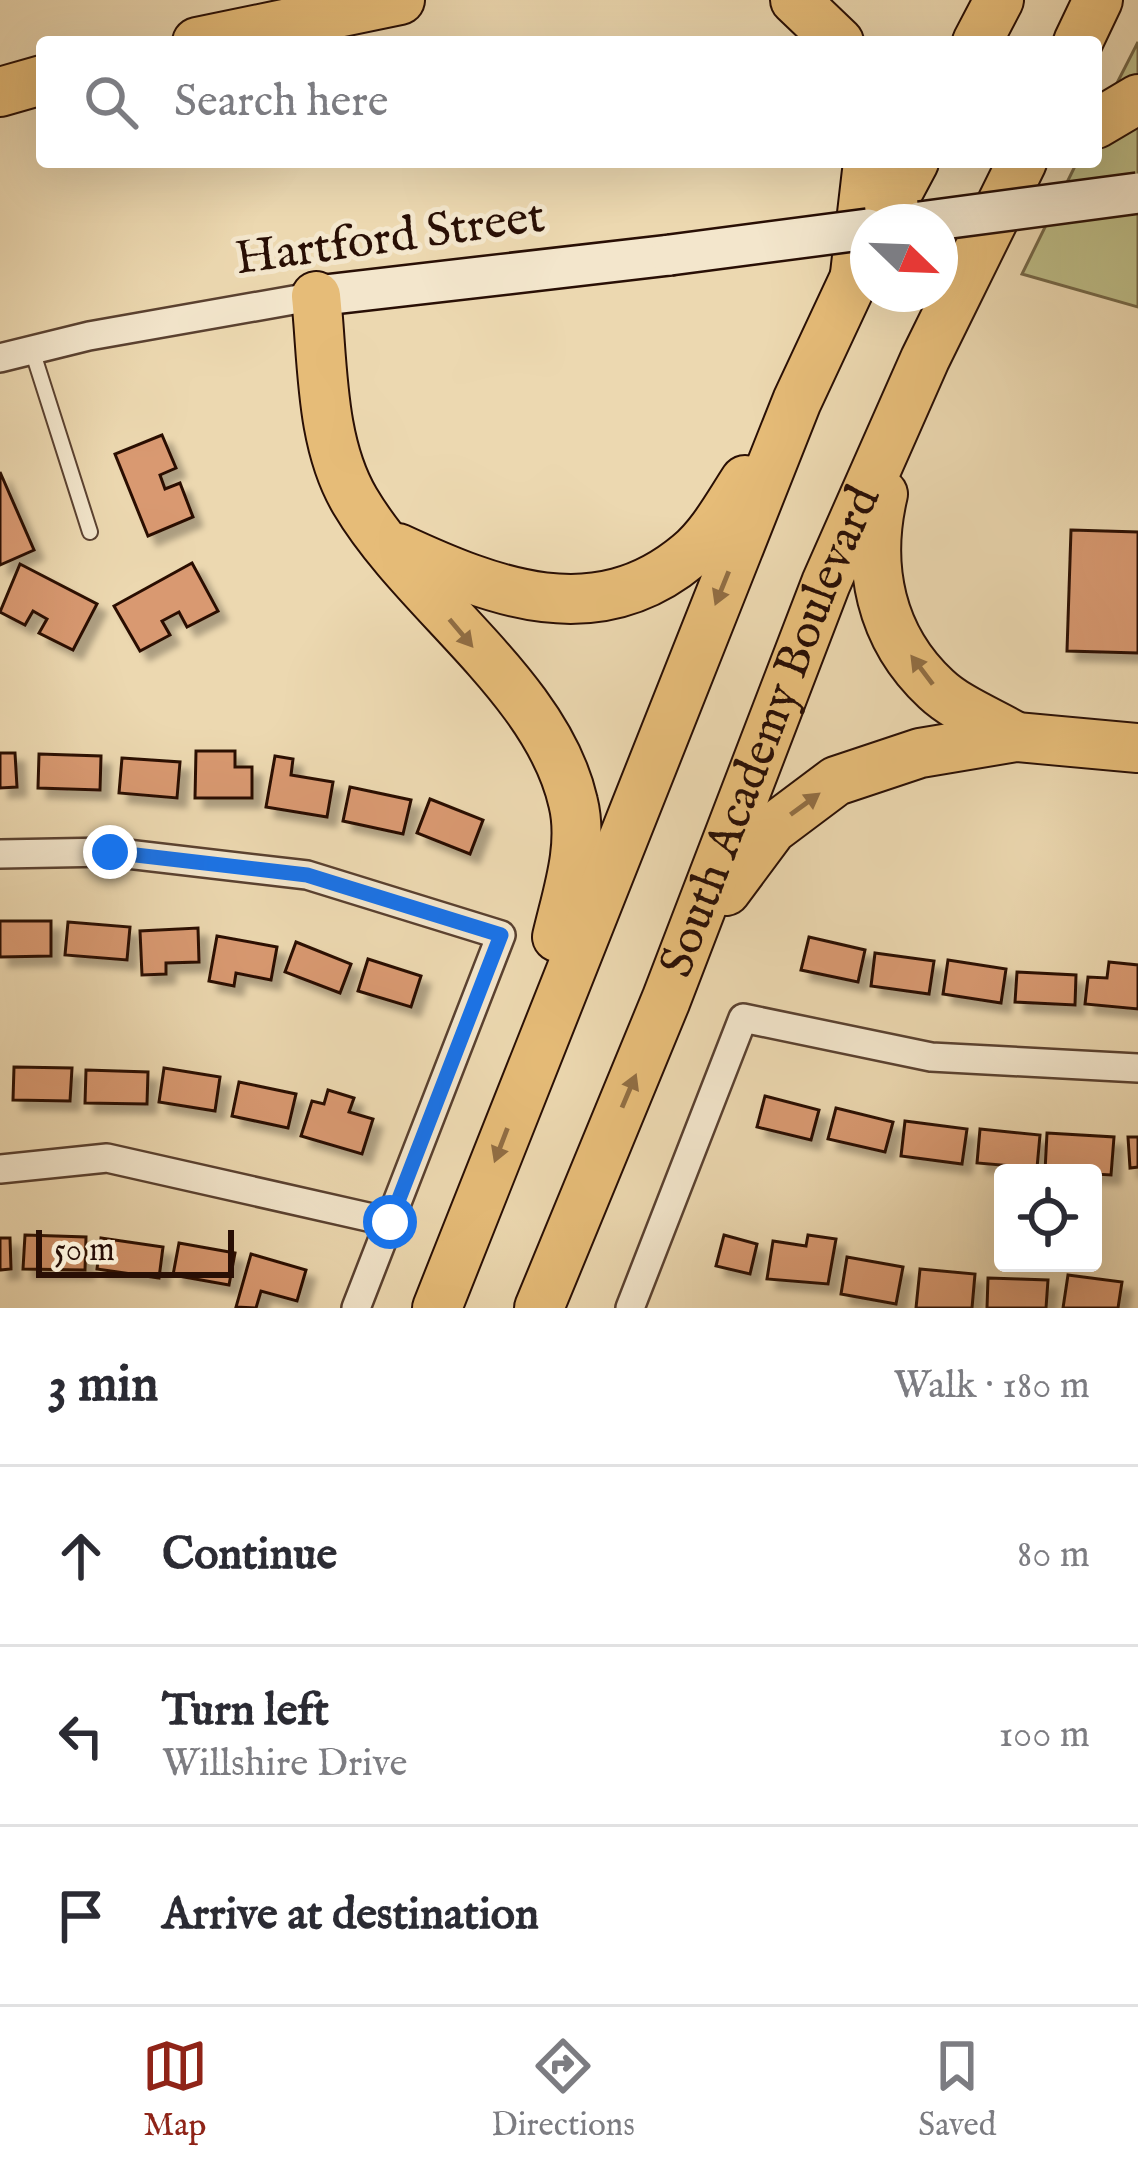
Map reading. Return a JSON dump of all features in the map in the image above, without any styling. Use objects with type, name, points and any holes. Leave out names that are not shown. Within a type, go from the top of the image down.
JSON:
[{"type":"highway","points":[[226,36],[400,0]]},
{"type":"highway","points":[[795,0],[833,36]]},
{"type":"highway","points":[[979,36],[999,0]]},
{"type":"highway","points":[[1081,36],[1098,0]]},
{"type":"highway","points":[[0,92],[36,82]]},
{"type":"highway","points":[[1102,120],[1138,99]]},
{"type":"highway","name":"South Academy Boulevard","points":[[866,204],[868,168]]},
{"type":"highway","points":[[892,204],[911,168]]},
{"type":"highway","name":"South Academy Boulevard","points":[[539,1308],[666,1000],[826,583],[926,358],[1019,168]]},
{"type":"highway","points":[[975,263],[1048,168]]},
{"type":"highway","name":"South Academy Boulevard","points":[[437,1308],[797,401],[850,282]]},
{"type":"highway","points":[[316,296],[330,434],[354,499],[526,709],[560,759],[574,806],[575,860],[521,1094]]},
{"type":"highway","points":[[926,358],[876,523],[879,601],[897,639],[937,691],[1016,737]]},
{"type":"highway","points":[[386,543],[481,586],[529,599],[617,592],[689,555],[716,524],[797,401]]},
{"type":"highway","points":[[666,1000],[721,897],[772,829],[836,781],[920,753],[1016,737],[1138,748]]},
{"type":"street","points":[[958,217],[1138,193]]},
{"type":"street","name":"Hartford Street","points":[[0,358],[316,296],[670,255],[850,250]]},
{"type":"street","points":[[0,854],[110,852],[307,875],[501,935],[356,1308]]},
{"type":"street","points":[[631,1308],[743,1018],[931,1057],[1138,1069]]},
{"type":"street","points":[[0,1168],[107,1158],[390,1222]]},
{"type":"lane","points":[[32,350],[90,532]]},
{"type":"green space","points":[[1138,42],[1138,307],[1022,274],[1074,168],[1102,168],[1102,112]]},
{"type":"building","points":[[162,435],[176,468],[160,475],[165,489],[180,483],[193,517],[148,536],[115,454]]},
{"type":"building","points":[[0,472],[34,550],[0,565]]},
{"type":"building","points":[[1071,530],[1138,532],[1138,653],[1067,651]]},
{"type":"building","points":[[192,563],[218,611],[187,627],[179,612],[162,621],[170,635],[140,651],[114,606]]},
{"type":"building","points":[[20,564],[97,604],[73,650],[39,633],[47,619],[33,611],[25,625],[0,612]]},
{"type":"building","points":[[196,751],[235,751],[235,767],[252,767],[252,798],[195,798]]},
{"type":"building","points":[[0,753],[15,753],[17,787],[0,788]]},
{"type":"building","points":[[39,754],[101,756],[100,790],[38,788]]},
{"type":"building","points":[[275,756],[293,759],[291,775],[333,782],[327,817],[266,807]]},
{"type":"building","points":[[122,758],[180,762],[177,798],[119,793]]},
{"type":"building","points":[[350,787],[411,800],[403,834],[343,821]]},
{"type":"building","points":[[430,799],[483,820],[470,854],[417,833]]},
{"type":"building","points":[[0,921],[51,921],[51,956],[0,957]]},
{"type":"building","points":[[68,922],[130,927],[127,960],[65,955]]},
{"type":"building","points":[[198,928],[199,962],[166,963],[166,974],[142,975],[140,931]]},
{"type":"building","points":[[217,936],[277,947],[271,980],[236,973],[234,986],[209,981]]},
{"type":"building","points":[[809,937],[865,950],[858,982],[801,970]]},
{"type":"building","points":[[296,942],[351,964],[340,993],[285,972]]},
{"type":"building","points":[[875,953],[934,961],[929,994],[871,986]]},
{"type":"building","points":[[368,959],[421,976],[411,1007],[358,991]]},
{"type":"building","points":[[948,960],[1006,969],[1001,1003],[943,994]]},
{"type":"building","points":[[1109,962],[1138,965],[1138,1009],[1085,1004],[1088,977],[1107,978]]},
{"type":"building","points":[[1017,972],[1076,975],[1075,1005],[1015,1002]]},
{"type":"building","points":[[14,1067],[72,1068],[70,1101],[13,1100]]},
{"type":"building","points":[[164,1068],[220,1077],[215,1111],[159,1102]]},
{"type":"building","points":[[86,1070],[148,1072],[147,1104],[85,1103]]},
{"type":"building","points":[[239,1082],[296,1094],[288,1128],[232,1116]]},
{"type":"building","points":[[328,1090],[354,1098],[349,1112],[373,1119],[362,1154],[301,1136],[312,1101],[324,1104]]},
{"type":"building","points":[[765,1096],[819,1110],[811,1140],[757,1127]]},
{"type":"building","points":[[836,1108],[893,1122],[885,1152],[828,1139]]},
{"type":"building","points":[[905,1121],[967,1129],[962,1164],[901,1156]]},
{"type":"building","points":[[980,1129],[1040,1135],[1037,1164],[977,1163]]},
{"type":"building","points":[[1047,1133],[1114,1137],[1111,1175],[1102,1174],[1102,1164],[1045,1164]]},
{"type":"building","points":[[1128,1137],[1138,1137],[1138,1167],[1130,1168]]},
{"type":"building","points":[[25,1235],[86,1237],[85,1270],[23,1269]]},
{"type":"building","points":[[724,1235],[757,1244],[750,1274],[716,1266]]},
{"type":"building","points":[[808,1235],[836,1239],[828,1284],[767,1279],[773,1241],[806,1246]]},
{"type":"building","points":[[0,1238],[10,1238],[11,1269],[0,1270]]},
{"type":"building","points":[[101,1238],[163,1247],[159,1278],[97,1269]]},
{"type":"building","points":[[179,1243],[235,1253],[229,1285],[173,1275]]},
{"type":"building","points":[[251,1254],[306,1270],[297,1301],[261,1291],[256,1308],[236,1307]]},
{"type":"building","points":[[847,1257],[903,1267],[896,1304],[841,1294]]},
{"type":"building","points":[[920,1269],[975,1274],[972,1308],[916,1308]]},
{"type":"building","points":[[1068,1275],[1122,1282],[1118,1308],[1063,1308]]},
{"type":"building","points":[[988,1278],[1048,1280],[1046,1308],[987,1308]]},
{"type":"route","points":[[110,852],[307,875],[501,935],[390,1222]]}]
